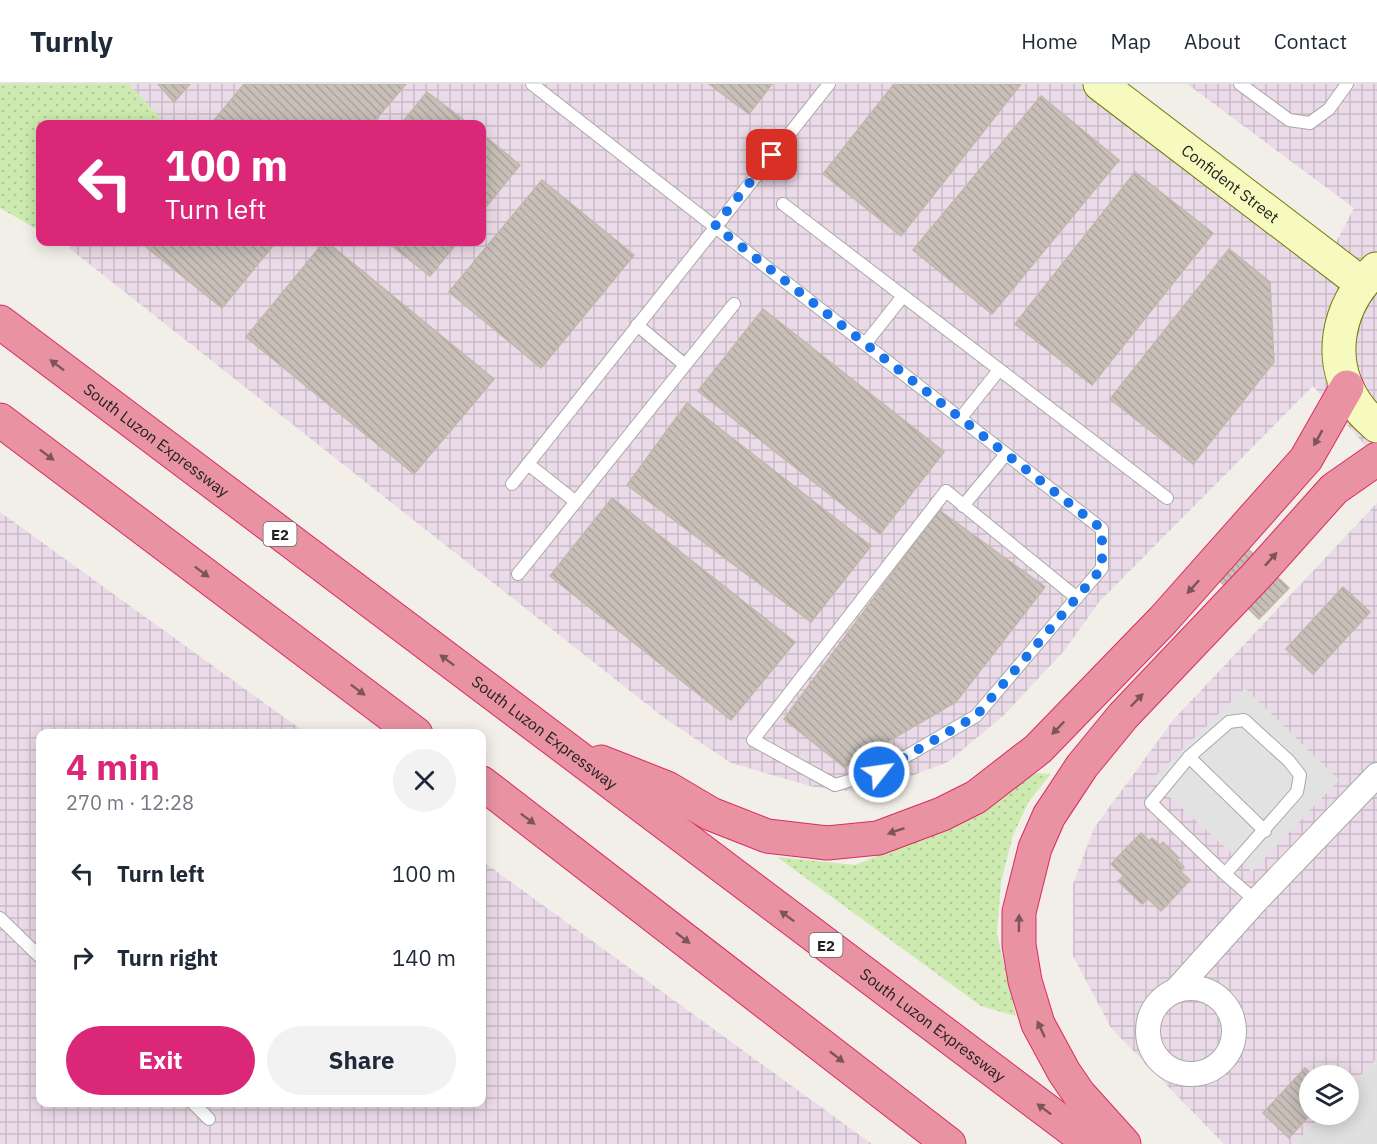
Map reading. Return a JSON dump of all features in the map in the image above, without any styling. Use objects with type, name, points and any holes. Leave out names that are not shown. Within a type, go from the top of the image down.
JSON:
[{"type":"highway","name":"South Luzon Expressway","points":[[0,322],[1091,1144]]},
{"type":"highway","points":[[561,746],[667,788],[711,814],[767,836],[827,843],[878,838],[930,820],[976,797],[1038,749],[1155,628],[1306,459],[1347,387]]},
{"type":"highway","points":[[0,420],[409,729]]},
{"type":"highway","points":[[1124,1144],[1079,1094],[1064,1072],[1038,1023],[1025,981],[1019,945],[1019,912],[1035,849],[1049,816],[1082,766],[1123,716],[1257,575],[1334,489],[1377,459]]},
{"type":"highway","points":[[486,786],[949,1144]]},
{"type":"street","name":"Confident Street","points":[[1100,84],[1369,276]]},
{"type":"street","points":[[1369,276],[1347,307],[1340,333],[1340,361],[1347,387],[1360,410],[1377,426]]},
{"type":"street","points":[[1177,989],[1256,901],[1377,775]]},
{"type":"lane","points":[[532,84],[1102,529],[1102,568],[1077,598],[976,716],[879,772],[835,786],[753,740],[946,491],[1077,598]]},
{"type":"lane","points":[[513,484],[829,84]]},
{"type":"lane","points":[[1240,84],[1289,120],[1311,123],[1329,109],[1347,84]]},
{"type":"lane","points":[[783,204],[1167,498]]},
{"type":"lane","points":[[866,344],[903,296]]},
{"type":"lane","points":[[518,574],[734,304]]},
{"type":"lane","points":[[637,326],[685,365]]},
{"type":"lane","points":[[960,419],[999,370]]},
{"type":"lane","points":[[963,506],[1006,454]]},
{"type":"lane","points":[[528,464],[576,502]]},
{"type":"lane","points":[[1225,874],[1297,792],[1300,775],[1289,761],[1244,720],[1229,722],[1189,757],[1151,803],[1225,874],[1256,901]]},
{"type":"lane","points":[[1189,757],[1265,831]]},
{"type":"lane","points":[[0,918],[36,953]]},
{"type":"lane","points":[[197,1107],[209,1119]]},
{"type":"shaded area","points":[[129,84],[1094,84],[1324,265],[1354,208],[1187,84],[1377,84],[1377,459],[1313,386],[1099,602],[1064,651],[1004,715],[948,762],[901,780],[856,792],[814,787],[731,763],[663,717],[69,248],[71,246],[486,246],[486,120],[162,120]]},
{"type":"shaded area","points":[[1377,503],[1377,1058],[1359,1077],[1359,1065],[1299,1065],[1299,1125],[1312,1125],[1294,1144],[1224,1144],[1111,1028],[1073,956],[1073,884],[1094,828],[1174,719]]},
{"type":"shaded area","points":[[0,512],[300,729],[36,729],[36,1107],[486,1107],[486,864],[872,1144],[0,1144]]},
{"type":"shaded area","points":[[1245,688],[1339,780],[1252,872],[1151,780]]},
{"type":"shaded area","points":[[1377,1058],[1377,1144],[1294,1144],[1312,1125],[1359,1125],[1359,1077]]},
{"type":"green space","points":[[0,84],[129,84],[162,120],[36,120],[36,229],[0,208]]},
{"type":"green space","points":[[1033,773],[1051,774],[1029,801],[1013,835],[1001,882],[997,934],[1016,1016],[981,1006],[777,857],[855,865],[932,833]]},
{"type":"building","points":[[158,84],[190,84],[174,102]]},
{"type":"building","points":[[244,84],[406,84],[375,120],[214,120]]},
{"type":"building","points":[[709,84],[772,84],[749,114]]},
{"type":"building","points":[[894,84],[1021,84],[901,236],[823,174]]},
{"type":"building","points":[[427,92],[464,120],[404,120]]},
{"type":"building","points":[[1041,96],[1119,160],[992,314],[913,250]]},
{"type":"building","points":[[486,137],[520,165],[486,207]]},
{"type":"building","points":[[1135,172],[1213,233],[1092,385],[1015,324]]},
{"type":"building","points":[[542,180],[634,255],[541,368],[449,292]]},
{"type":"building","points":[[145,246],[273,246],[222,308]]},
{"type":"building","points":[[321,246],[332,246],[494,379],[414,474],[246,337]]},
{"type":"building","points":[[392,246],[455,246],[430,276]]},
{"type":"building","points":[[1229,249],[1270,282],[1274,362],[1193,464],[1110,399]]},
{"type":"building","points":[[763,309],[944,452],[880,534],[698,391]]},
{"type":"building","points":[[687,403],[871,546],[811,622],[627,485]]},
{"type":"building","points":[[612,498],[795,642],[731,720],[550,576]]},
{"type":"building","points":[[939,510],[1045,587],[956,702],[844,767],[784,719]]},
{"type":"building","points":[[1227,529],[1289,588],[1259,619],[1198,560]]},
{"type":"building","points":[[1343,587],[1370,612],[1313,674],[1286,649]]},
{"type":"building","points":[[1141,833],[1149,841],[1152,838],[1160,845],[1163,842],[1179,858],[1177,860],[1184,867],[1180,871],[1190,880],[1161,911],[1148,899],[1142,904],[1118,881],[1124,876],[1111,864]]},
{"type":"building","points":[[1299,1074],[1299,1125],[1301,1125],[1289,1138],[1263,1113]]},
{"type":"route","points":[[772,155],[715,226],[1102,529],[1102,568],[976,716],[879,772]]}]
